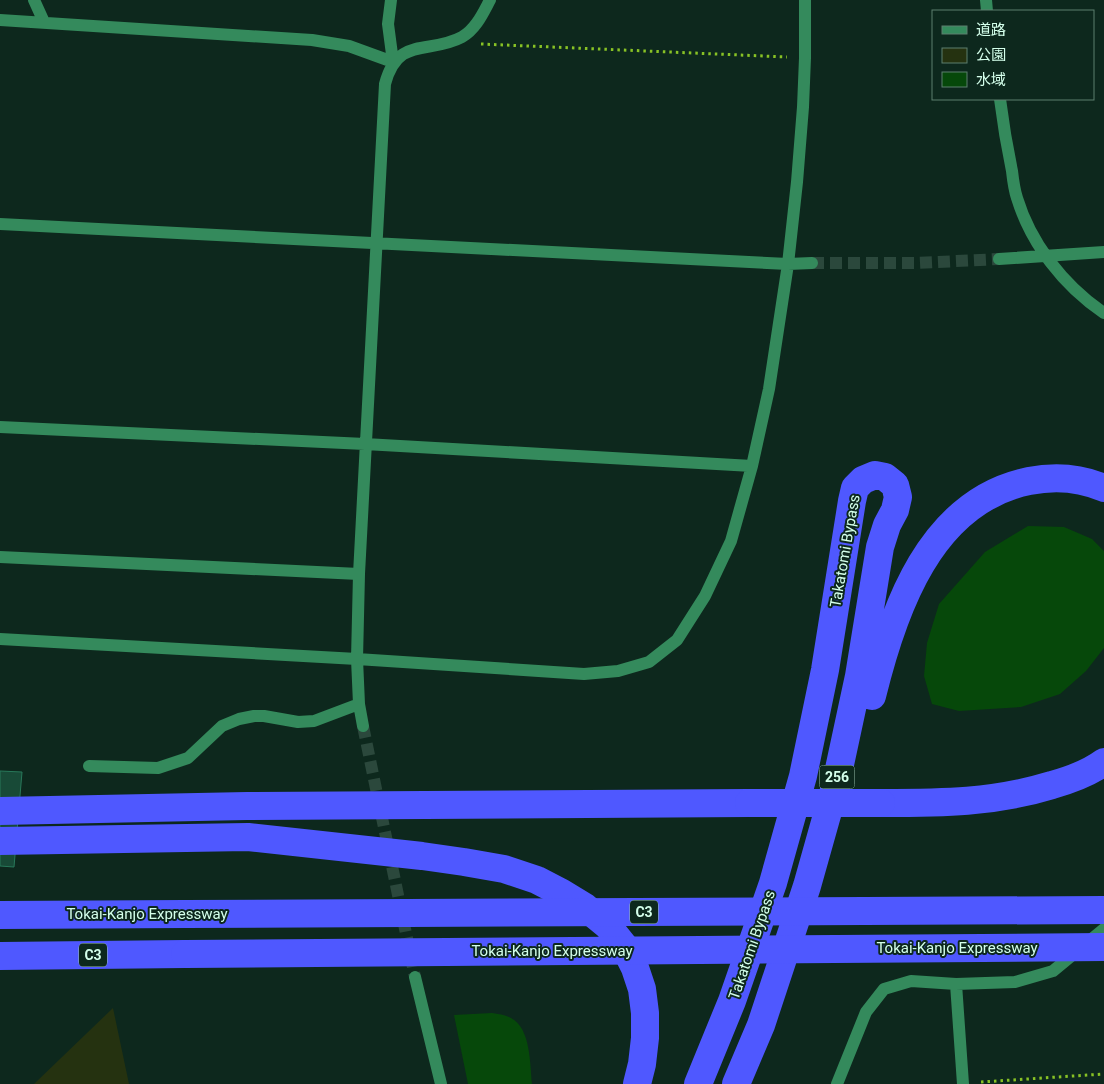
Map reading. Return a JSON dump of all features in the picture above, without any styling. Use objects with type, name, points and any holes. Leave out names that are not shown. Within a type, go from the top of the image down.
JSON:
[{"type":"highway","name":"Takatomi Bypass","points":[[698,1084],[732,1001],[774,883],[803,776],[825,670],[855,488],[863,480],[875,476],[885,477],[894,485],[898,497],[895,510],[887,525],[880,547],[859,676],[840,764],[807,886],[761,1025],[736,1084]]},
{"type":"highway","points":[[761,1025],[821,888],[852,783],[880,666],[902,600],[926,557],[955,520],[988,496],[1016,483],[1057,478],[1093,483],[1104,488]]},
{"type":"highway","points":[[0,811],[247,806],[958,802],[1011,796],[1035,790],[1080,776],[1104,762]]},
{"type":"highway","points":[[0,841],[248,837],[464,862],[504,870],[536,880],[586,907],[608,926],[624,946],[635,968],[642,990],[645,1013],[645,1038],[638,1084]]},
{"type":"highway","name":"Tokai-Kanjo Expressway","points":[[0,915],[1104,910]]},
{"type":"highway","name":"Tokai-Kanjo Expressway","points":[[0,956],[1104,947]]},
{"type":"highway","points":[[0,970],[177,954]]},
{"type":"street","points":[[34,0],[44,22]]},
{"type":"street","points":[[391,0],[388,24],[393,62]]},
{"type":"street","points":[[364,726],[359,704],[357,658],[358,574],[385,84],[393,62],[403,54],[464,36],[473,28],[490,0]]},
{"type":"street","points":[[0,639],[357,658],[584,674],[618,672],[649,662],[677,640],[705,596],[731,541],[752,466],[769,389],[788,264],[797,182],[803,107],[805,0]]},
{"type":"street","points":[[0,20],[312,40],[349,46],[393,62]]},
{"type":"street","points":[[1000,100],[1006,143],[1017,197],[1032,235],[1047,257],[1072,287],[1104,313]]},
{"type":"street","points":[[0,224],[788,264],[812,263]]},
{"type":"street","points":[[999,259],[1104,252]]},
{"type":"street","points":[[0,427],[365,444],[752,466]]},
{"type":"street","points":[[0,557],[358,574]]},
{"type":"street","points":[[89,766],[158,768],[188,758],[222,726],[240,719],[264,716],[298,722],[314,722],[359,704]]},
{"type":"street","points":[[836,1084],[866,1012],[884,989],[911,982],[956,984],[1015,982],[1053,971],[1104,928]]},
{"type":"street","points":[[415,977],[440,1084]]},
{"type":"street","points":[[956,984],[963,1084]]},
{"type":"path","points":[[464,36],[472,42],[484,44],[805,58]]},
{"type":"path","points":[[963,1084],[1104,1074]]},
{"type":"green space","points":[[113,1008],[129,1084],[34,1084]]},
{"type":"water","points":[[1028,526],[1064,527],[1092,539],[1104,551],[1104,648],[1086,671],[1060,694],[1021,707],[959,711],[932,704],[924,676],[927,643],[939,604],[985,552]]},
{"type":"water","points":[[492,1013],[511,1018],[518,1023],[522,1030],[526,1038],[530,1057],[532,1084],[468,1084],[454,1015]]},
{"type":"building","points":[[0,771],[22,772],[14,867],[0,866]]},
{"type":"tunnel","points":[[812,263],[917,263],[999,259]]},
{"type":"tunnel","points":[[363,726],[415,977]]}]
